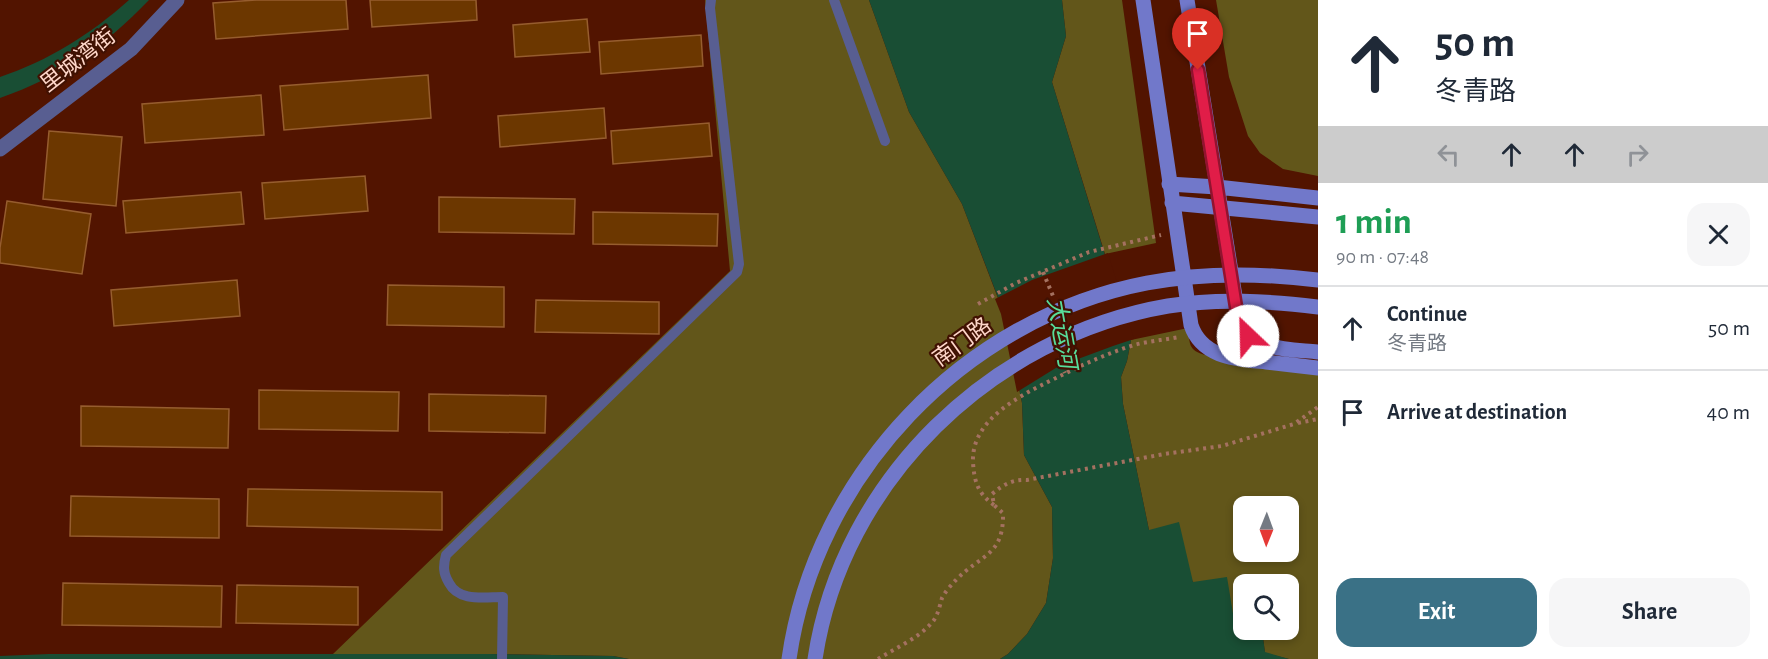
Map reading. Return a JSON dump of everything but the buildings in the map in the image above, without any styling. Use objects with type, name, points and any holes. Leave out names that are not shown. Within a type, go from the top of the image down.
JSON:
[{"type":"main road","points":[[1143,0],[1172,203],[1194,334],[1207,348],[1225,357],[1318,368]]},
{"type":"main road","points":[[1187,0],[1237,313],[1244,331],[1251,338],[1269,346],[1318,352]]},
{"type":"main road","points":[[1170,184],[1318,198]]},
{"type":"main road","points":[[1172,203],[1318,217]]},
{"type":"main road","name":"南门路","points":[[789,659],[796,620],[814,563],[840,509],[872,458],[911,412],[956,372],[1005,338],[1058,311],[1115,290],[1174,278],[1234,273],[1318,280]]},
{"type":"main road","points":[[815,659],[824,620],[844,562],[872,507],[888,482],[928,434],[950,413],[998,375],[1024,358],[1080,332],[1109,321],[1148,311],[1230,301],[1318,306]]},
{"type":"street","name":"里城湾街","points":[[0,149],[131,49],[177,0]]},
{"type":"lane","points":[[502,659],[503,597],[475,597],[459,594],[446,578],[443,567],[447,555],[737,272],[711,0]]},
{"type":"lane","points":[[834,0],[885,141]]},
{"type":"path","points":[[978,304],[1016,283],[1089,252],[1177,232]]},
{"type":"path","points":[[1043,272],[1058,311]]},
{"type":"path","points":[[878,659],[913,639],[927,628],[936,617],[944,595],[957,579],[995,549],[1003,528],[1003,513],[978,490],[974,475],[973,452],[984,428],[1009,403],[1076,366],[1137,345],[1194,334]]},
{"type":"path","points":[[1294,424],[1318,407]]},
{"type":"path","points":[[994,505],[992,494],[1003,485],[1016,479],[1028,480],[1164,454],[1222,446],[1318,419]]},
{"type":"shaded area","points":[[705,0],[869,0],[909,112],[962,204],[1004,314],[1022,403],[1024,455],[1052,507],[1053,558],[1046,603],[1027,634],[1000,659],[629,659],[613,656],[333,654],[730,271]]},
{"type":"shaded area","points":[[1062,0],[1122,0],[1156,243],[1105,254],[1052,82],[1066,36]]},
{"type":"shaded area","points":[[1216,0],[1318,0],[1318,176],[1283,169],[1260,153],[1248,136],[1229,77]]},
{"type":"shaded area","points":[[1188,328],[1191,346],[1195,351],[1205,355],[1318,367],[1318,659],[1289,659],[1265,653],[1263,640],[1299,640],[1299,574],[1233,574],[1233,628],[1149,530],[1123,404],[1121,377],[1131,340]]},
{"type":"water","points":[[129,0],[149,0],[98,46],[63,70],[0,98],[0,77],[52,55],[100,24]]},
{"type":"water","name":"大运河","points":[[869,0],[1062,0],[1066,36],[1052,82],[1131,340],[1121,377],[1123,404],[1149,530],[1179,522],[1193,582],[1227,577],[1233,614],[1233,640],[1263,640],[1265,652],[1289,659],[1000,659],[1027,634],[1046,603],[1053,558],[1052,507],[1024,455],[1022,403],[1004,313],[962,204],[909,112]]},
{"type":"water","points":[[488,654],[613,656],[629,659],[0,659],[0,656]]},
{"type":"pier","points":[[1108,253],[1134,339],[1059,366],[1017,392],[1001,314],[995,299],[1032,280]]},
{"type":"route","points":[[1198,70],[1237,313],[1241,326],[1248,336]]}]
